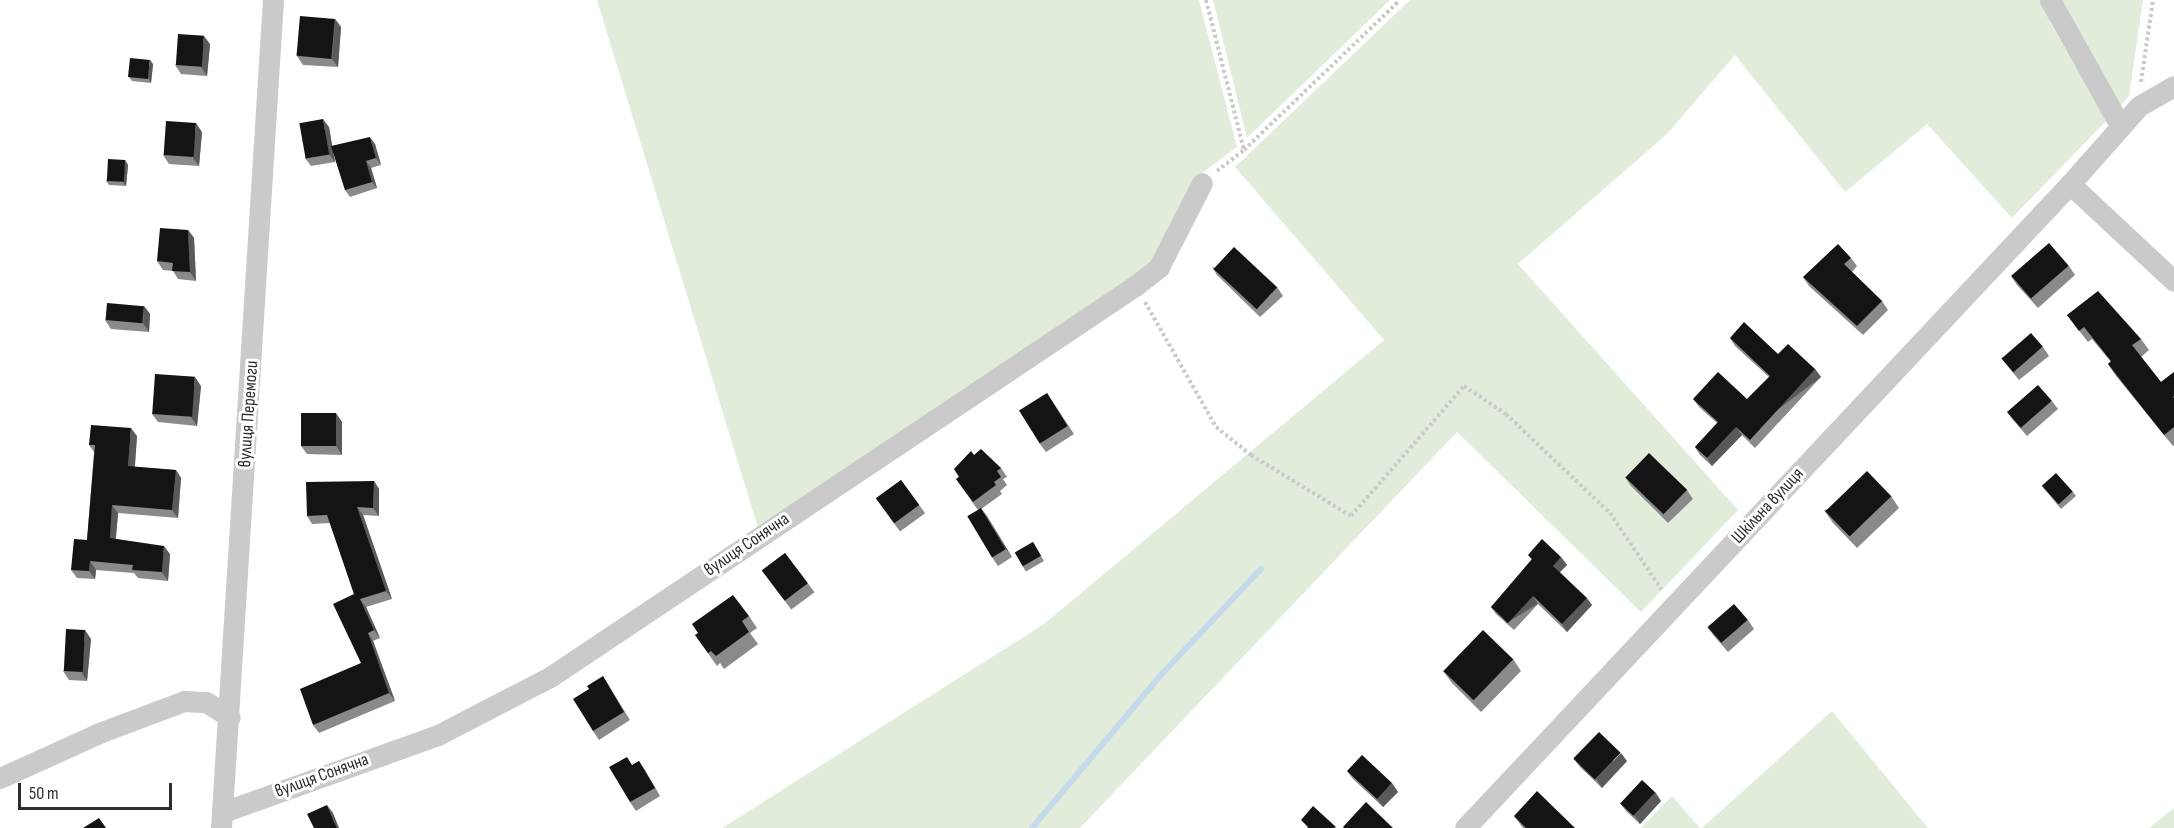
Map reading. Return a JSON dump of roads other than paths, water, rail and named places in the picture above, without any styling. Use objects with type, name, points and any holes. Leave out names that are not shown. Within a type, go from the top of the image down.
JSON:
[{"type":"street","name":"вулиця Перемоги","points":[[222,820],[273,0]]},
{"type":"street","points":[[2050,0],[2121,127]]},
{"type":"street","name":"Шкільна вулиця","points":[[1465,828],[2070,184],[2139,106],[2174,86]]},
{"type":"street","name":"вулиця Сонячна","points":[[222,820],[438,735],[550,678],[1135,286],[1159,267],[1202,183]]},
{"type":"street","points":[[2070,184],[2174,281]]},
{"type":"street","points":[[0,778],[99,733],[184,701],[206,702],[230,717]]},
{"type":"waterway","points":[[1032,828],[1160,676],[1261,569]]}]
